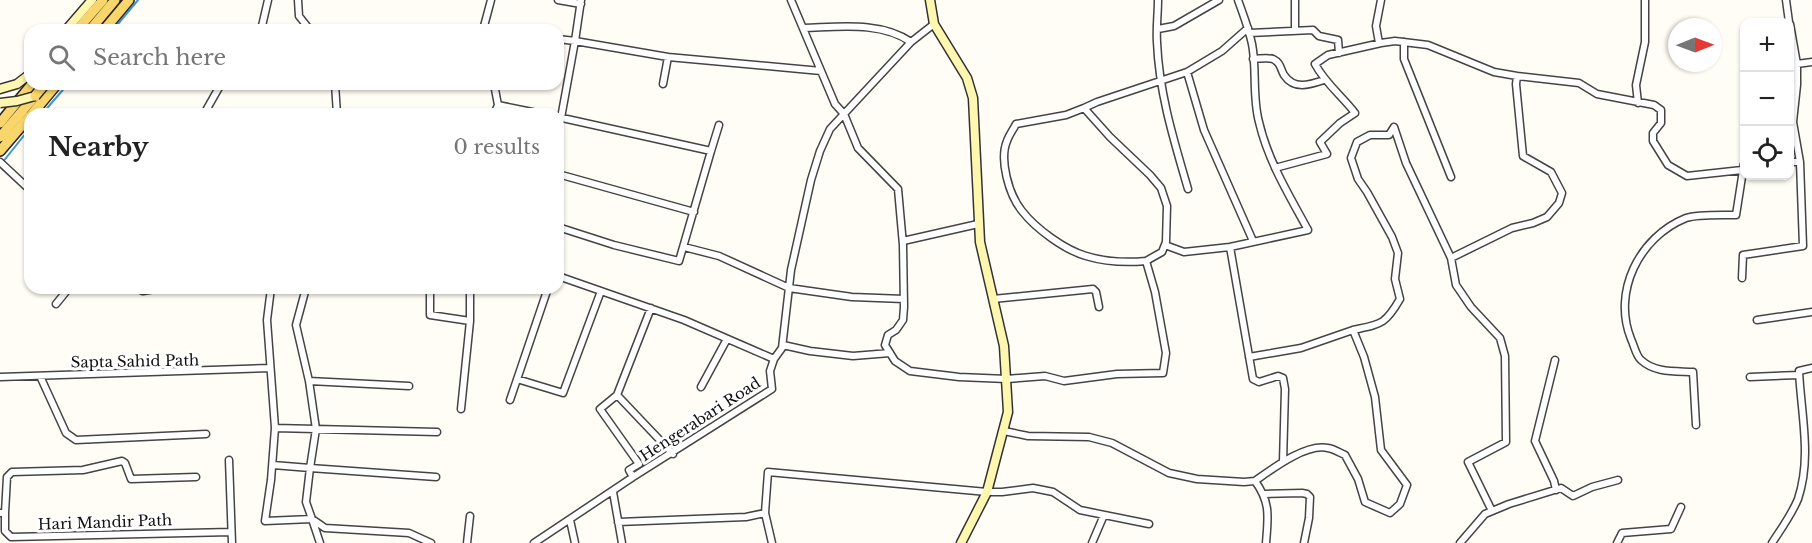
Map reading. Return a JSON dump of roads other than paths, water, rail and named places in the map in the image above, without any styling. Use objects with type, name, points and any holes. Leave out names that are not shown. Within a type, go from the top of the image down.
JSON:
[{"type":"main road","points":[[74,24],[92,0]]},
{"type":"main road","points":[[88,24],[103,0]]},
{"type":"main road","points":[[89,24],[116,0]]},
{"type":"main road","points":[[109,24],[129,0]]},
{"type":"main road","points":[[930,0],[934,24],[967,78],[973,98],[980,242],[1004,346],[1007,380],[1008,412],[1004,431],[987,492],[962,543]]},
{"type":"main road","points":[[0,89],[17,84],[24,79]]},
{"type":"main road","points":[[0,123],[29,90]]},
{"type":"main road","points":[[0,103],[35,96],[45,90]]},
{"type":"main road","points":[[35,108],[47,90]]},
{"type":"main road","points":[[25,108],[35,96]]},
{"type":"main road","points":[[0,137],[24,109]]},
{"type":"main road","points":[[1,149],[24,123]]},
{"type":"street","points":[[262,24],[268,0]]},
{"type":"street","points":[[298,0],[299,16],[305,24]]},
{"type":"street","points":[[484,24],[491,0]]},
{"type":"street","points":[[558,0],[581,2],[562,108]]},
{"type":"street","points":[[791,0],[835,104],[843,114],[858,148],[898,189],[903,241],[903,320],[896,330],[888,335],[885,345],[895,361],[910,371],[1007,380],[1045,376],[1064,381],[1117,374],[1163,373],[1166,353],[1155,292],[1146,261]]},
{"type":"street","points":[[1158,0],[1157,40],[1161,82],[1168,122],[1188,189]]},
{"type":"street","points":[[1158,29],[1174,26],[1219,0]]},
{"type":"street","points":[[1165,245],[1184,252],[1230,247],[1308,230],[1275,168],[1258,120],[1249,30],[1238,0]]},
{"type":"street","points":[[1295,0],[1295,31]]},
{"type":"street","points":[[1379,43],[1376,26],[1381,0]]},
{"type":"street","points":[[1638,103],[1636,85],[1646,42],[1645,0]]},
{"type":"street","points":[[1786,0],[1788,18]]},
{"type":"street","name":"Hengerabari Road","points":[[534,543],[772,389],[770,371],[783,345],[791,270],[808,191],[820,151],[830,129],[843,114],[911,42],[934,24]]},
{"type":"street","points":[[804,28],[877,29],[901,36],[911,42]]},
{"type":"street","points":[[1084,108],[1161,188],[1167,207],[1165,245],[1162,252],[1146,261],[1117,263],[1084,256],[1048,236],[1021,211],[1009,186],[1004,166],[1006,142],[1016,124],[1066,115],[1097,102],[1187,72],[1222,51],[1249,30],[1313,30],[1319,36],[1338,40],[1339,52]]},
{"type":"street","points":[[564,40],[668,57],[821,71]]},
{"type":"street","points":[[1404,42],[1404,59],[1451,177]]},
{"type":"street","points":[[1275,168],[1327,154],[1320,142],[1340,123],[1355,113],[1324,80],[1315,64],[1339,52],[1379,43],[1404,42],[1428,45],[1494,72],[1579,83],[1596,94],[1654,105],[1661,110],[1661,123],[1653,134],[1653,141],[1668,165],[1687,176],[1740,167]]},
{"type":"street","points":[[1794,49],[1797,85],[1793,122],[1800,162],[1803,246]]},
{"type":"street","points":[[663,84],[668,57]]},
{"type":"street","points":[[1253,59],[1271,58],[1280,64],[1283,74],[1290,81],[1300,86],[1324,80]]},
{"type":"street","points":[[1797,64],[1812,62]]},
{"type":"street","points":[[1187,72],[1204,130],[1253,241]]},
{"type":"street","points":[[1451,258],[1512,228],[1547,217],[1559,203],[1562,193],[1551,172],[1523,156],[1517,76]]},
{"type":"street","points":[[207,108],[218,90]]},
{"type":"street","points":[[335,90],[337,108]]},
{"type":"street","points":[[495,90],[497,108]]},
{"type":"street","points":[[498,105],[513,108]]},
{"type":"street","points":[[564,118],[711,151]]},
{"type":"street","points":[[564,229],[614,245],[679,261],[719,125]]},
{"type":"street","points":[[1249,357],[1301,348],[1353,330],[1377,325],[1389,318],[1400,299],[1395,279],[1398,253],[1392,237],[1358,179],[1351,158],[1357,142],[1370,135],[1389,135],[1394,126],[1406,164],[1451,258],[1456,285],[1471,307],[1500,338],[1505,356],[1506,442],[1468,462],[1491,511]]},
{"type":"street","points":[[1794,162],[1800,162]]},
{"type":"street","points":[[2,164],[24,184]]},
{"type":"street","points":[[564,176],[694,212]]},
{"type":"street","points":[[1696,425],[1693,372],[1662,371],[1640,360],[1625,324],[1624,294],[1634,266],[1654,237],[1687,218],[1736,215],[1741,180]]},
{"type":"street","points":[[903,241],[978,224]]},
{"type":"street","points":[[1742,278],[1743,255],[1812,246]]},
{"type":"street","points":[[684,247],[719,256],[789,288],[852,297],[904,299]]},
{"type":"street","points":[[1230,247],[1253,379],[1256,382],[1278,376],[1283,378],[1285,390],[1283,462]]},
{"type":"street","points":[[564,278],[651,308],[774,359]]},
{"type":"street","points":[[993,300],[1093,289],[1096,292],[1099,306]]},
{"type":"street","points":[[518,379],[563,393],[602,291]]},
{"type":"street","points":[[56,304],[64,294]]},
{"type":"street","points":[[270,294],[267,320],[275,428],[273,465],[265,521],[312,519],[325,528],[409,533],[431,543]]},
{"type":"street","points":[[304,294],[296,325],[309,381],[316,429],[306,502],[320,543]]},
{"type":"street","points":[[429,294],[430,315],[470,321]]},
{"type":"street","points":[[461,409],[470,321],[470,294]]},
{"type":"street","points":[[510,400],[546,294]]},
{"type":"street","points":[[633,477],[629,470],[639,464],[600,409],[617,395],[651,308]]},
{"type":"street","points":[[1758,320],[1812,312]]},
{"type":"street","points":[[1004,431],[1028,436],[1089,437],[1112,443],[1169,473],[1197,479],[1245,483],[1255,481],[1283,462],[1306,451],[1326,447],[1345,455],[1358,479],[1365,502],[1390,513],[1400,504],[1407,485],[1381,450],[1374,397],[1364,357],[1353,330]]},
{"type":"street","points":[[700,387],[727,339]]},
{"type":"street","points":[[783,345],[853,356],[890,353]]},
{"type":"street","points":[[1555,360],[1535,441],[1556,490]]},
{"type":"street","name":"Sapta Sahid Path","points":[[0,376],[270,368]]},
{"type":"street","points":[[1772,543],[1797,501],[1804,476],[1806,435],[1799,371],[1812,368]]},
{"type":"street","points":[[1750,378],[1799,375]]},
{"type":"street","points":[[40,376],[66,433],[76,440],[206,434]]},
{"type":"street","points":[[309,381],[410,386]]},
{"type":"street","points":[[617,395],[673,454]]},
{"type":"street","points":[[275,428],[437,432]]},
{"type":"street","points":[[229,460],[232,543]]},
{"type":"street","points":[[2,513],[7,477],[12,472],[83,470],[122,461],[131,479],[196,477]]},
{"type":"street","points":[[273,465],[436,477]]},
{"type":"street","points":[[772,543],[765,513],[768,472],[987,492],[1032,488],[1053,492],[1080,510],[1149,524]]},
{"type":"street","points":[[1460,543],[1485,514],[1491,511],[1561,488],[1573,496],[1618,480]]},
{"type":"street","points":[[1255,481],[1264,494],[1268,510],[1266,543]]},
{"type":"street","points":[[613,492],[621,543]]},
{"type":"street","points":[[1264,494],[1302,493],[1310,496],[1304,543]]},
{"type":"street","points":[[1617,543],[1622,533],[1671,530],[1681,507]]},
{"type":"street","name":"Hari Mandir Path","points":[[2,513],[5,531],[11,537],[231,532]]},
{"type":"street","points":[[618,522],[746,517],[765,513]]},
{"type":"street","points":[[1092,543],[1104,515]]},
{"type":"street","points":[[467,543],[470,516]]},
{"type":"street","points":[[570,520],[575,543]]},
{"type":"waterway","points":[[118,24],[138,0]]},
{"type":"waterway","points":[[47,108],[63,90]]},
{"type":"waterway","points":[[2,163],[24,136]]}]
